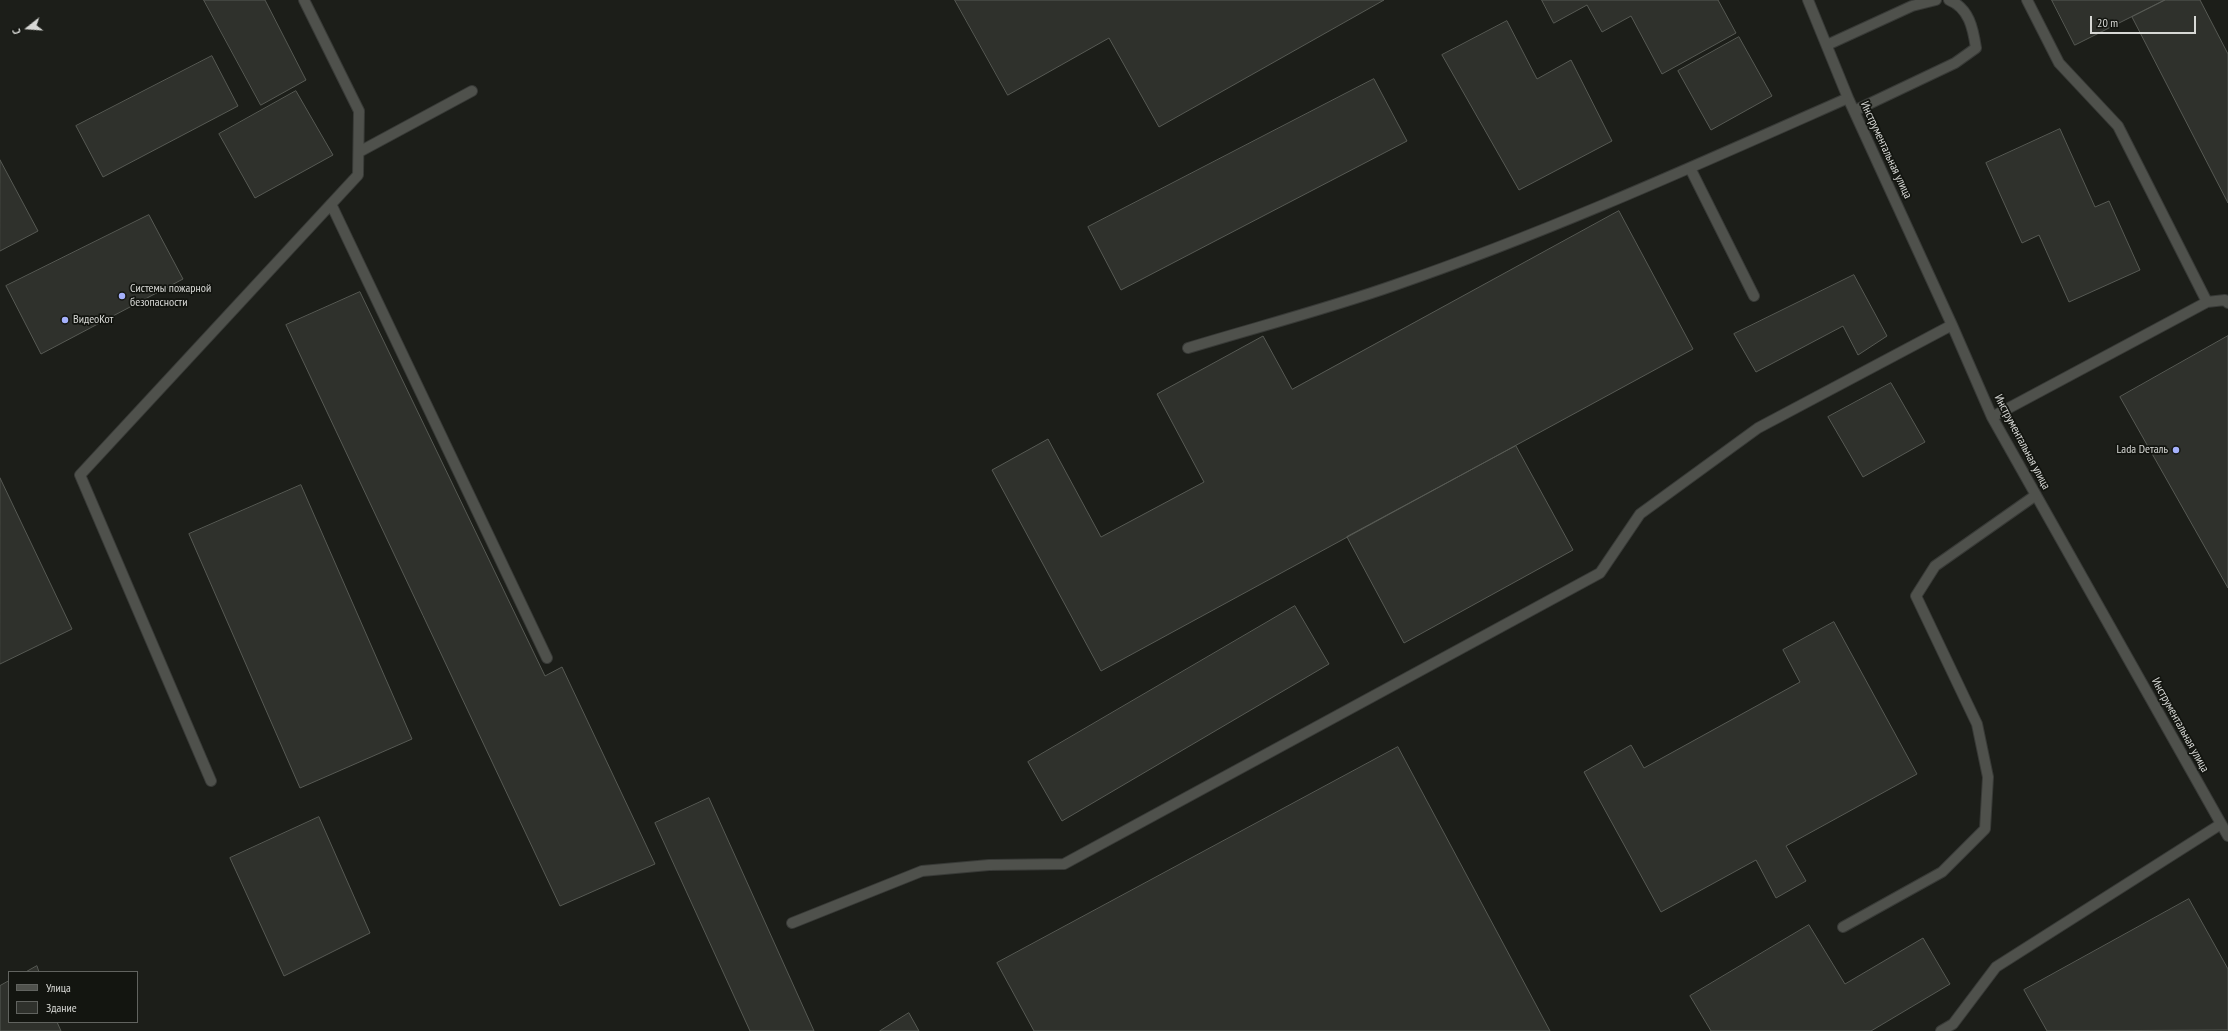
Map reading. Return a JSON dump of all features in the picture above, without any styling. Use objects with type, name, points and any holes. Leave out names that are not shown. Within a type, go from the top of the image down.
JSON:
[{"type":"street","points":[[211,781],[80,476],[358,175],[359,112],[304,0]]},
{"type":"street","name":"Инструментальная улица","points":[[1808,0],[1848,98],[1952,325],[1992,417],[2228,836]]},
{"type":"street","points":[[1827,45],[1912,6],[1936,0]]},
{"type":"street","points":[[1854,111],[1955,63],[1976,48],[1973,26],[1960,4],[1949,0]]},
{"type":"street","points":[[2027,0],[2059,64],[2118,126],[2207,302]]},
{"type":"street","points":[[359,152],[472,92]]},
{"type":"street","points":[[1188,348],[1394,285],[1517,240],[1690,168],[1848,98]]},
{"type":"street","points":[[1690,168],[1754,296]]},
{"type":"street","points":[[331,204],[547,658]]},
{"type":"street","points":[[1992,417],[2207,302],[2225,300],[2228,303]]},
{"type":"street","points":[[792,923],[922,871],[989,865],[1064,864],[1600,573],[1640,514],[1758,428],[1952,325]]},
{"type":"street","points":[[1842,927],[1942,872],[1985,829],[1988,777],[1977,724],[1916,596],[1935,566],[2036,495]]},
{"type":"street","points":[[1941,1031],[1953,1024],[1996,967],[2221,824]]},
{"type":"building","points":[[204,0],[265,0],[306,80],[261,105]]},
{"type":"building","points":[[955,0],[1384,0],[1159,127],[1109,38],[1008,95]]},
{"type":"building","points":[[1542,0],[1718,0],[1736,33],[1662,74],[1631,16],[1602,32],[1587,5],[1554,23]]},
{"type":"building","points":[[2052,0],[2165,0],[2075,45]]},
{"type":"building","points":[[2165,0],[2200,0],[2228,54],[2228,203],[2132,17]]},
{"type":"building","points":[[1507,21],[1537,79],[1571,60],[1612,141],[1519,190],[1442,55]]},
{"type":"building","points":[[1739,37],[1772,96],[1711,130],[1678,71]]},
{"type":"building","points":[[212,56],[238,106],[103,177],[76,126]]},
{"type":"building","points":[[1374,79],[1407,141],[1121,290],[1088,227]]},
{"type":"building","points":[[296,91],[333,155],[255,198],[219,134]]},
{"type":"building","points":[[2060,129],[2095,207],[2109,201],[2140,270],[2069,302],[2039,235],[2022,243],[1986,163]]},
{"type":"building","points":[[0,160],[38,231],[0,251]]},
{"type":"building","points":[[1619,211],[1693,349],[1101,671],[992,470],[1048,439],[1101,537],[1204,482],[1157,394],[1263,336],[1292,389]]},
{"type":"building","points":[[149,215],[183,279],[41,354],[6,286]]},
{"type":"building","points":[[1854,275],[1887,336],[1858,355],[1843,326],[1756,372],[1734,334]]},
{"type":"building","points":[[360,292],[545,676],[562,667],[655,864],[560,906],[286,325]]},
{"type":"building","points":[[2228,336],[2228,588],[2120,397]]},
{"type":"building","points":[[1891,383],[1925,442],[1863,477],[1828,417]]},
{"type":"building","points":[[1516,446],[1573,550],[1404,643],[1347,537]]},
{"type":"building","points":[[0,478],[72,629],[0,664]]},
{"type":"building","points":[[301,485],[412,739],[300,788],[189,534]]},
{"type":"building","points":[[1295,606],[1329,664],[1062,821],[1028,762]]},
{"type":"building","points":[[1834,622],[1917,774],[1786,846],[1806,881],[1776,898],[1756,860],[1661,912],[1584,772],[1631,745],[1644,768],[1800,682],[1783,650]]},
{"type":"building","points":[[1398,747],[1550,1031],[1034,1031],[997,963]]},
{"type":"building","points":[[709,798],[814,1031],[750,1031],[655,823]]},
{"type":"building","points":[[319,817],[370,933],[284,976],[230,858]]},
{"type":"building","points":[[2189,899],[2228,969],[2228,1030],[2047,1031],[2024,990]]},
{"type":"building","points":[[1809,925],[1845,984],[1923,938],[1950,984],[1871,1031],[1711,1031],[1690,996]]},
{"type":"building","points":[[37,966],[39,971],[28,971]]},
{"type":"building","points":[[8,982],[8,1023],[57,1023],[61,1031],[0,1031],[0,986]]},
{"type":"building","points":[[909,1013],[919,1031],[880,1031]]},
{"type":"place","name":"Системы пожарной безопасности","points":[[122,296]]},
{"type":"place","name":"ВидеоКот","points":[[65,320]]},
{"type":"place","name":"Lada Dеталь","points":[[2176,450]]}]
